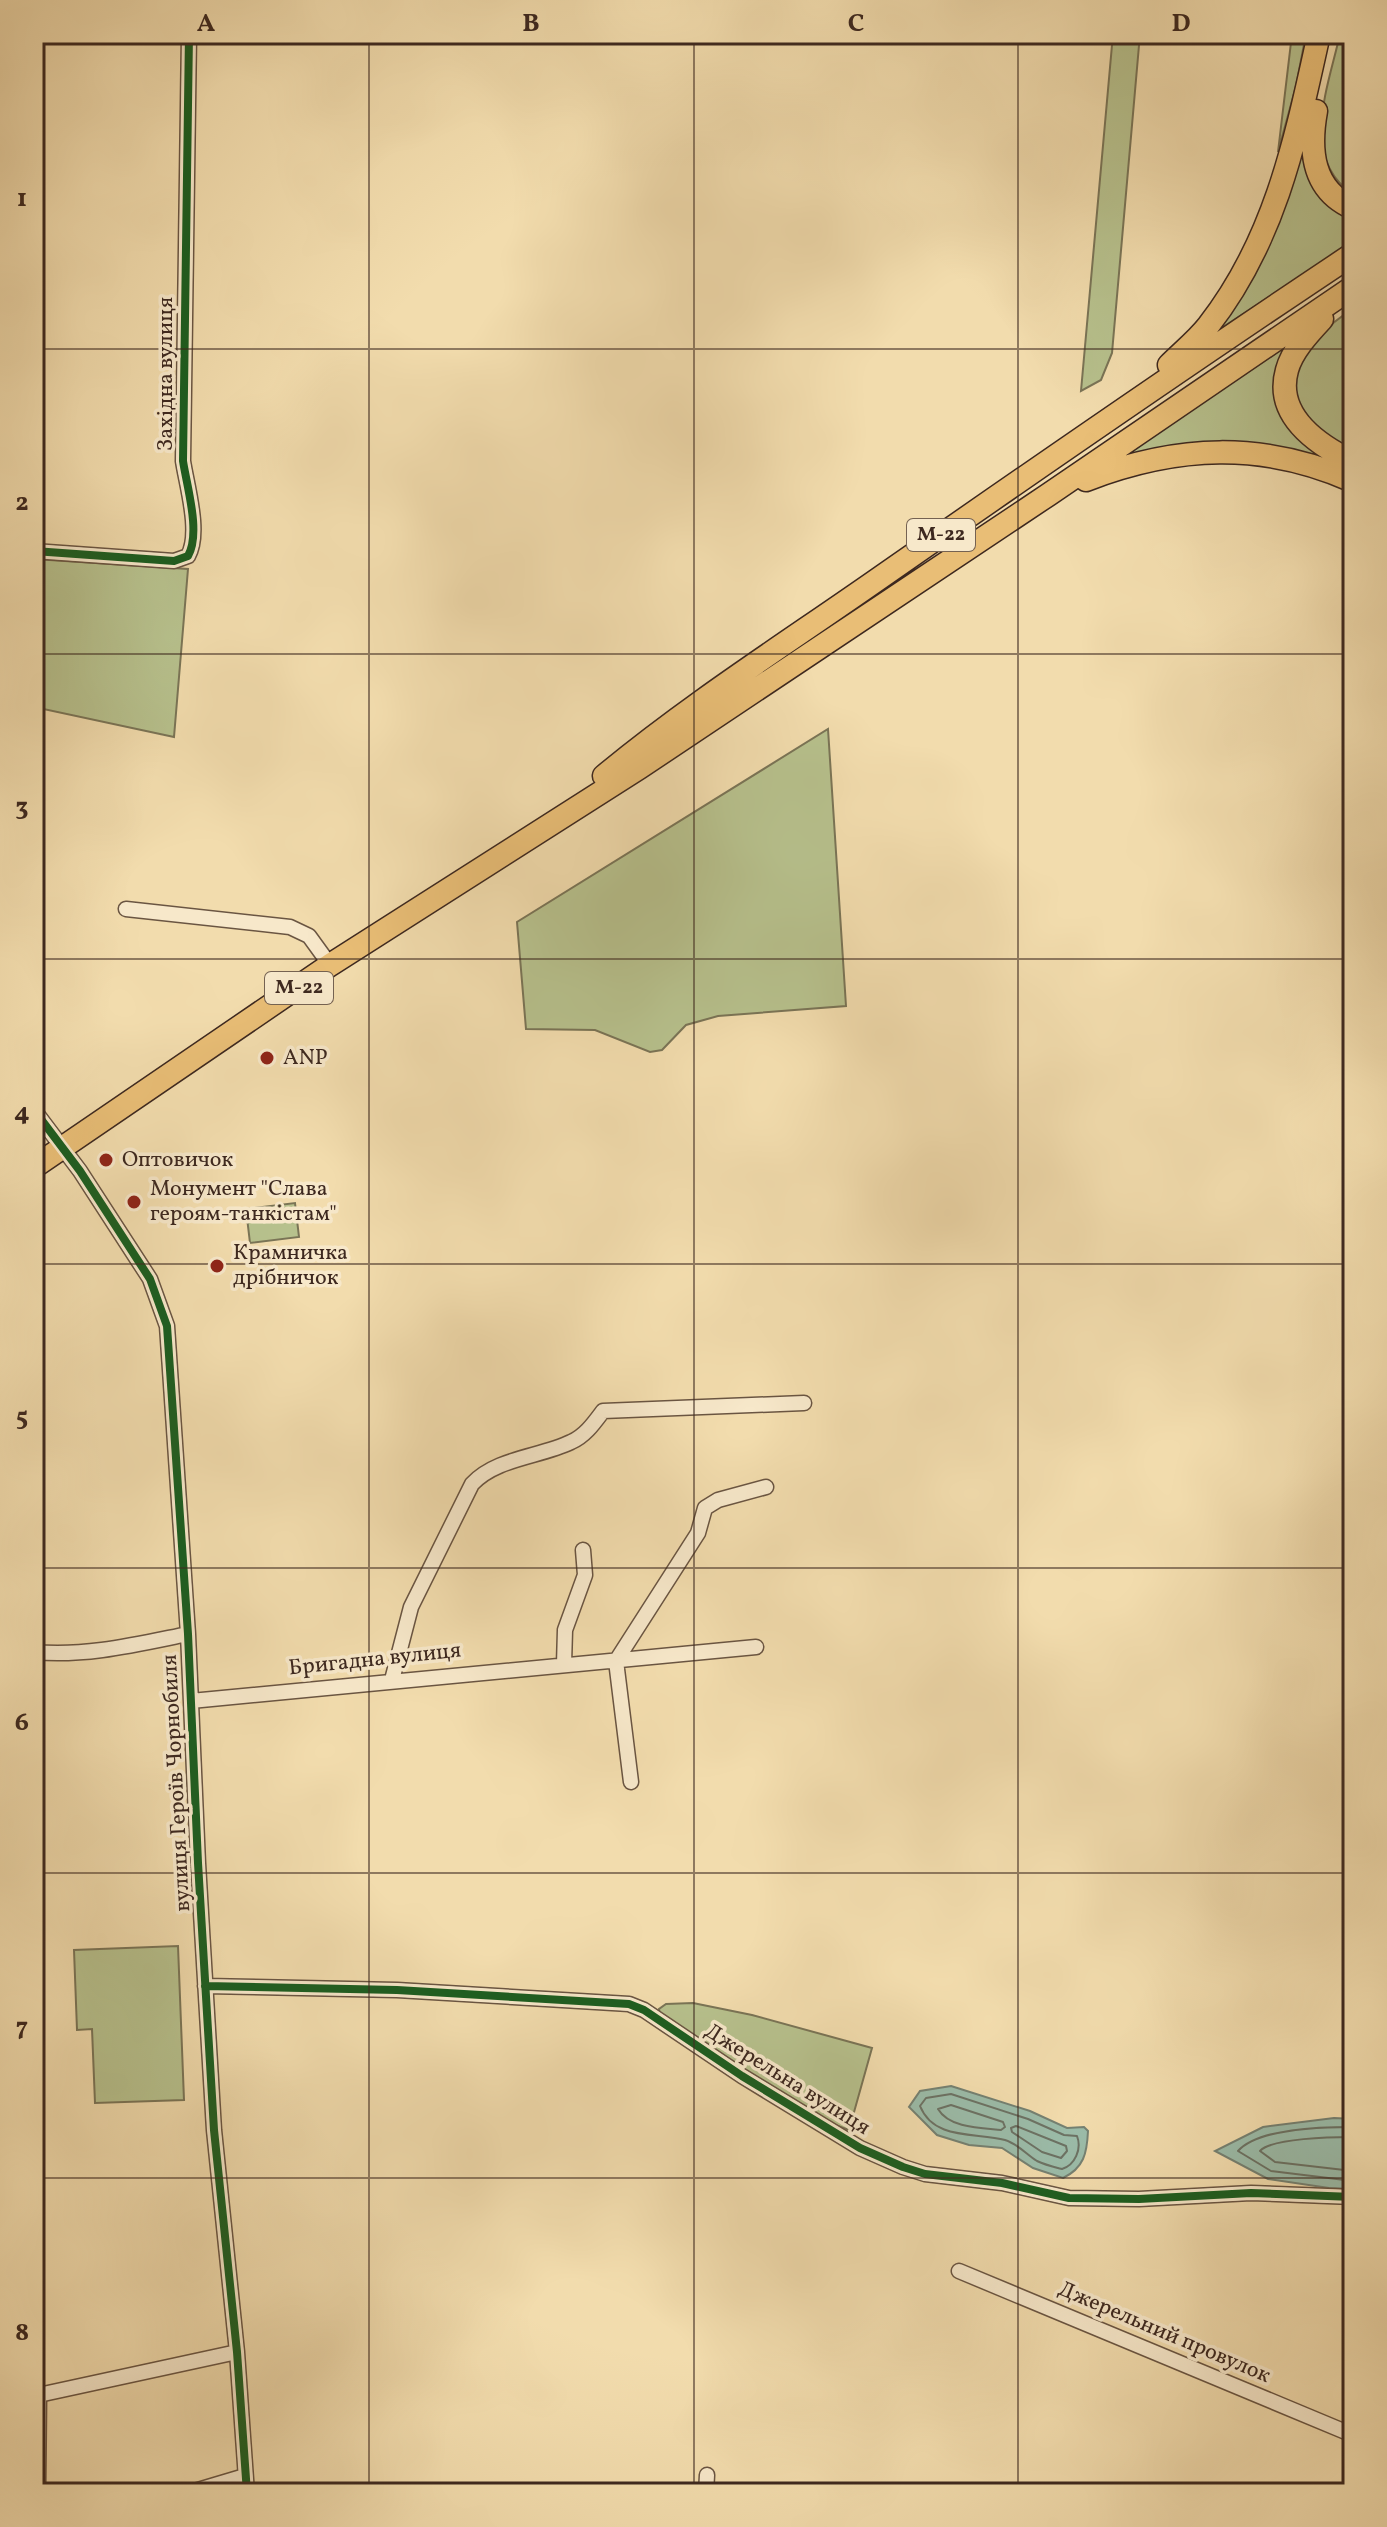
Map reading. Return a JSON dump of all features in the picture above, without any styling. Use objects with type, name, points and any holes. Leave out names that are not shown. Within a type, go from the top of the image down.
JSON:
[{"type":"highway","points":[[1111,417],[1166,369],[1207,327],[1239,278],[1278,196],[1293,152],[1319,34]]},
{"type":"highway","points":[[1333,34],[1312,132],[1313,163],[1321,182],[1332,195],[1353,208]]},
{"type":"highway","name":"М-22","points":[[538,830],[650,738],[1111,417],[1353,254]]},
{"type":"highway","points":[[1348,291],[1306,337],[1287,367],[1285,381],[1291,410],[1302,431],[1353,462]]},
{"type":"highway","name":"М-22","points":[[34,1167],[330,965],[639,768],[1348,291]]},
{"type":"highway","points":[[1048,495],[1111,471],[1198,452],[1238,452],[1291,460],[1353,481]]},
{"type":"street","name":"Західна вулиця","points":[[34,551],[174,561],[188,556],[192,549],[193,524],[183,461],[189,34]]},
{"type":"street","points":[[126,909],[290,927],[309,936],[330,965]]},
{"type":"street","name":"вулиця Героїв Чорнобиля","points":[[34,1110],[80,1171],[150,1279],[163,1311],[171,1373],[188,1634],[214,2130],[237,2352],[247,2493]]},
{"type":"street","points":[[392,1680],[411,1607],[472,1484],[483,1472],[574,1441],[589,1429],[603,1411],[804,1403]]},
{"type":"street","points":[[631,1782],[616,1661],[698,1533],[705,1508],[718,1500],[766,1487]]},
{"type":"street","points":[[564,1664],[565,1630],[585,1575],[583,1550]]},
{"type":"street","points":[[34,1652],[60,1655],[188,1634]]},
{"type":"street","name":"Бригадна вулиця","points":[[191,1701],[756,1647]]},
{"type":"street","name":"Джерельна вулиця","points":[[205,1986],[397,1990],[629,2004],[644,2010],[742,2076],[860,2148],[925,2174],[1002,2183],[1069,2198],[1139,2199],[1251,2193],[1353,2197]]},
{"type":"street","name":"Джерельний провулок","points":[[959,2271],[1353,2435]]},
{"type":"street","points":[[38,2493],[36,2396],[237,2352]]},
{"type":"street","points":[[706,2493],[707,2475]]},
{"type":"street","points":[[188,2493],[245,2476]]},
{"type":"green space","points":[[1113,34],[1140,34],[1112,353],[1101,380],[1081,391]]},
{"type":"green space","points":[[1292,34],[1306,34],[1278,152]]},
{"type":"green space","points":[[1340,34],[1353,34],[1353,194],[1336,179],[1326,161],[1322,141],[1325,98]]},
{"type":"green space","points":[[1304,131],[1353,212],[1353,242],[1191,348],[1213,325]]},
{"type":"green space","points":[[1353,308],[1353,453],[1309,427],[1292,393],[1295,375],[1316,336]]},
{"type":"green space","points":[[1285,347],[1279,369],[1331,459],[1113,462]]},
{"type":"green space","points":[[34,559],[188,569],[174,737],[34,707]]},
{"type":"green space","points":[[828,729],[846,1006],[718,1016],[686,1025],[662,1050],[650,1052],[595,1030],[526,1029],[517,922]]},
{"type":"green space","points":[[295,1203],[299,1237],[250,1243],[246,1209]]},
{"type":"green space","points":[[178,1946],[184,2100],[95,2103],[92,2029],[77,2030],[74,1950]]},
{"type":"green space","points":[[693,2003],[752,2015],[872,2048],[849,2130],[827,2122],[660,2015],[659,2009],[666,2004]]},
{"type":"water","points":[[951,2086],[1030,2111],[1067,2128],[1084,2127],[1088,2131],[1088,2139],[1080,2165],[1063,2178],[1033,2168],[1002,2148],[969,2145],[937,2135],[909,2107],[920,2091]]},
{"type":"water","points":[[1334,2118],[1353,2119],[1353,2189],[1268,2179],[1215,2151],[1263,2127]]},
{"type":"cycle path","points":[[34,551],[174,561],[188,556],[192,546],[192,510],[183,461],[189,34]]},
{"type":"cycle path","points":[[34,1110],[80,1171],[150,1279],[167,1326],[188,1634],[214,2130],[237,2352],[247,2493]]},
{"type":"cycle path","points":[[205,1986],[397,1990],[629,2004],[644,2010],[742,2076],[860,2148],[925,2174],[1002,2183],[1069,2198],[1139,2199],[1251,2193],[1353,2197]]},
{"type":"place","name":"ANP","points":[[267,1058]]},
{"type":"place","name":"Оптовичок","points":[[106,1160]]},
{"type":"place","name":"Монумент \"Слава героям-танкістам\"","points":[[134,1202]]},
{"type":"place","name":"Крамничка дрібничок","points":[[217,1266]]}]
